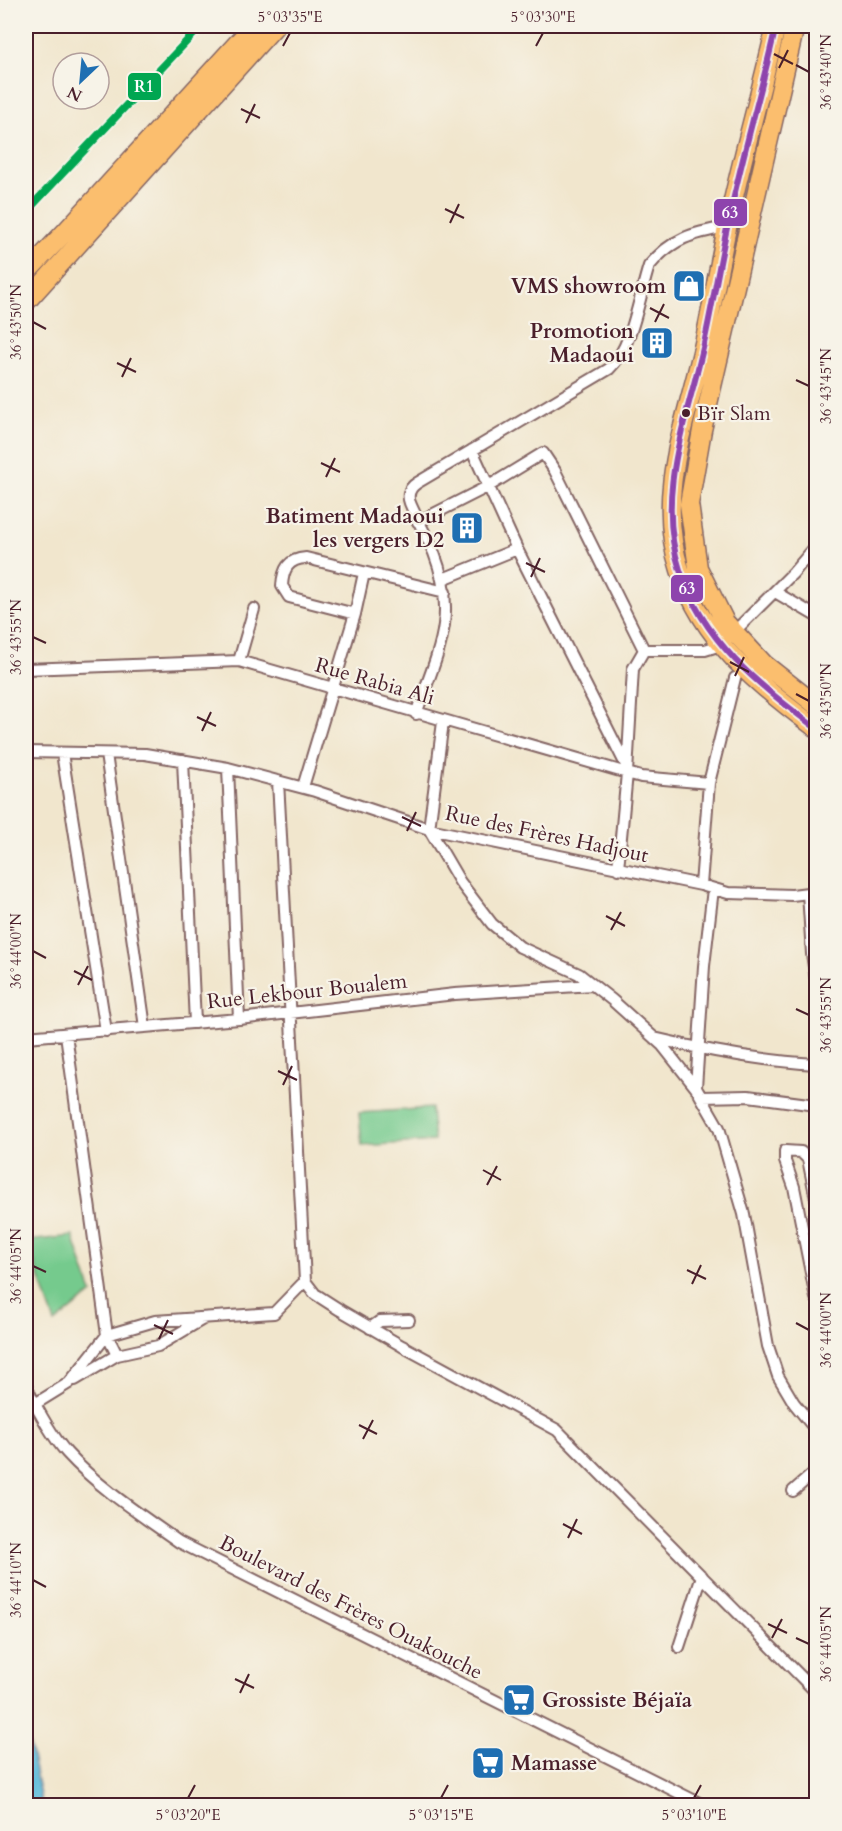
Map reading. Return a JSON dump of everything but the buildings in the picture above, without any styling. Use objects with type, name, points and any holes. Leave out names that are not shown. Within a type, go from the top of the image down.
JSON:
[{"type":"main road","points":[[26,273],[253,26]]},
{"type":"main road","points":[[26,302],[275,26]]},
{"type":"main road","points":[[776,26],[727,227],[704,341],[674,462],[669,499],[672,536],[680,570],[694,603],[721,645],[775,698],[816,728]]},
{"type":"main road","points":[[795,26],[702,430],[689,504],[698,568],[725,622],[764,664],[816,705]]},
{"type":"street","points":[[416,714],[444,633],[447,615],[443,579],[434,552],[408,500],[411,488],[609,369],[626,348],[649,266],[658,255],[677,240],[691,234],[727,227]]},
{"type":"street","points":[[472,450],[517,549],[627,771]]},
{"type":"street","points":[[418,522],[489,486],[543,453],[555,471],[644,650]]},
{"type":"street","points":[[644,650],[705,650],[721,645],[775,592],[816,546]]},
{"type":"street","points":[[443,579],[517,549]]},
{"type":"street","points":[[355,614],[289,597],[282,586],[286,566],[291,561],[306,558],[445,592]]},
{"type":"street","points":[[303,787],[355,614],[364,573]]},
{"type":"street","points":[[775,592],[816,616]]},
{"type":"street","points":[[239,661],[254,609]]},
{"type":"street","points":[[618,869],[633,669],[644,650]]},
{"type":"street","name":"Rue Rabia Ali","points":[[26,669],[239,661],[443,722],[627,771],[641,777],[709,783]]},
{"type":"street","points":[[701,885],[709,783],[735,678]]},
{"type":"street","points":[[443,722],[429,829],[460,882],[492,924],[520,947],[579,974],[593,985],[653,1037],[699,1092],[719,1128],[744,1214],[768,1346],[775,1366],[794,1403],[816,1430]]},
{"type":"street","name":"Rue des Frères Hadjout","points":[[26,752],[145,754],[228,768],[303,787],[429,829],[701,885],[728,893],[792,895],[812,893]]},
{"type":"street","points":[[62,753],[106,1031]]},
{"type":"street","points":[[106,754],[145,1027]]},
{"type":"street","points":[[183,760],[195,1023]]},
{"type":"street","points":[[228,768],[239,1019]]},
{"type":"street","points":[[278,781],[305,1281],[315,1294],[370,1328],[557,1430],[816,1692]]},
{"type":"street","points":[[699,1092],[704,966],[713,889]]},
{"type":"street","points":[[812,893],[812,954],[816,980]]},
{"type":"street","name":"Rue Lekbour Boualem","points":[[26,1037],[290,1014],[455,994],[593,985]]},
{"type":"street","points":[[66,1034],[112,1345]]},
{"type":"street","points":[[653,1037],[700,1050],[816,1064]]},
{"type":"street","points":[[699,1092],[816,1105]]},
{"type":"street","points":[[816,1199],[808,1159],[801,1152],[785,1151],[785,1161],[794,1187],[816,1298]]},
{"type":"street","points":[[35,1404],[69,1383],[112,1345],[155,1321],[274,1313],[305,1281]]},
{"type":"street","points":[[112,1345],[130,1352],[158,1346],[205,1318]]},
{"type":"street","points":[[370,1328],[380,1321],[410,1320]]},
{"type":"street","points":[[69,1383],[112,1345]]},
{"type":"street","name":"Boulevard des Frères Ouakouche","points":[[26,1386],[66,1452],[118,1499],[179,1542],[705,1806]]},
{"type":"street","points":[[793,1491],[816,1471]]},
{"type":"street","points":[[679,1647],[702,1576]]},
{"type":"green space","points":[[431,1108],[434,1141],[362,1146],[359,1113]]},
{"type":"green space","points":[[73,1236],[92,1293],[55,1323],[27,1241]]},
{"type":"water","points":[[26,1727],[42,1805],[26,1805]]},
{"type":"transit line","name":"R1","points":[[26,212],[201,26]]},
{"type":"transit line","name":"63","points":[[776,26],[724,242],[705,339],[683,425],[672,483],[671,512],[673,541],[680,570],[703,618],[735,660],[816,728]]},
{"type":"place","name":"VMS showroom","points":[[689,286]]},
{"type":"place","name":"Promotion Madaoui","points":[[657,343]]},
{"type":"place","name":"Bïr Slam","points":[[686,413]]},
{"type":"place","name":"Batiment Madaoui les vergers D2","points":[[467,528]]},
{"type":"place","name":"Grossiste Béjaïa","points":[[519,1700]]},
{"type":"place","name":"Mamasse","points":[[488,1763]]}]
